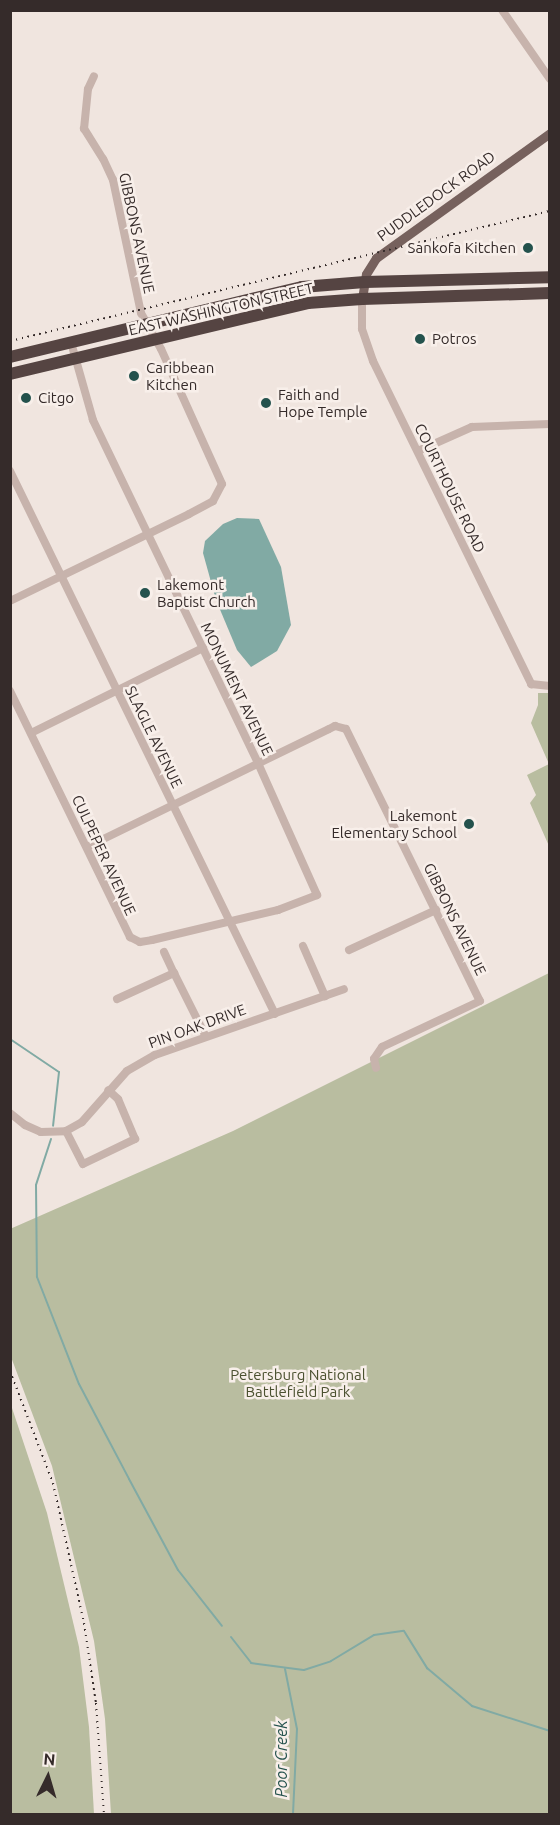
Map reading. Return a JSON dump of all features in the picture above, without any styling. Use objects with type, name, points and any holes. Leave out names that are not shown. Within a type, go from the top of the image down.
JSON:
[{"type":"highway","name":"EAST WASHINGTON STREET","points":[[10,357],[302,287],[365,282],[549,277]]},
{"type":"highway","name":"EAST WASHINGTON STREET","points":[[10,374],[308,303],[362,299],[549,294]]},
{"type":"main road","name":"PUDDLEDOCK ROAD","points":[[362,299],[371,265],[386,250],[549,133]]},
{"type":"street","points":[[502,10],[549,79]]},
{"type":"street","name":"GIBBONS AVENUE","points":[[10,601],[189,514],[218,496],[222,478],[155,338],[146,324],[138,300],[131,259],[112,180],[103,159],[84,129],[88,89],[94,76]]},
{"type":"street","name":"COURTHOUSE ROAD","points":[[362,299],[365,341],[418,451],[531,684],[549,686]]},
{"type":"street","name":"MONUMENT AVENUE","points":[[71,342],[93,420],[258,764],[317,896],[305,902],[228,921]]},
{"type":"street","points":[[418,451],[472,427],[549,424]]},
{"type":"street","name":"SLAGLE AVENUE","points":[[10,471],[274,1014]]},
{"type":"street","points":[[31,733],[203,648]]},
{"type":"street","name":"CULPEPER AVENUE","points":[[10,691],[127,934],[135,940],[152,940],[228,921]]},
{"type":"street","name":"GIBBONS AVENUE","points":[[258,764],[335,726],[341,726],[348,731],[480,1001],[382,1047],[374,1059],[376,1068]]},
{"type":"street","points":[[87,847],[258,764]]},
{"type":"street","points":[[349,950],[436,910]]},
{"type":"street","points":[[303,946],[325,996]]},
{"type":"street","points":[[164,952],[205,1035]]},
{"type":"street","points":[[117,999],[174,973]]},
{"type":"street","name":"PIN OAK DRIVE","points":[[66,1131],[82,1122],[108,1090],[139,1063],[205,1035],[344,989]]},
{"type":"street","points":[[12,1118],[41,1132],[66,1131],[82,1164],[135,1139],[118,1099],[108,1090]]},
{"type":"green space","points":[[538,693],[549,693],[549,764],[531,723],[538,705]]},
{"type":"green space","points":[[549,764],[549,846],[530,803],[536,795],[527,775]]},
{"type":"green space","name":"Petersburg National Battlefield Park","points":[[549,973],[549,1814],[111,1814],[105,1719],[94,1641],[52,1466],[11,1357],[10,1229],[233,1131]]},
{"type":"green space","points":[[10,1402],[47,1513],[79,1647],[89,1727],[94,1814],[11,1814]]},
{"type":"water","points":[[237,518],[259,519],[281,567],[291,625],[277,651],[251,667],[237,650],[216,600],[203,553],[205,541],[223,524]]},
{"type":"waterway","points":[[10,1039],[59,1072],[53,1126]]},
{"type":"waterway","points":[[51,1139],[36,1185],[37,1277],[79,1384],[129,1479],[178,1570],[222,1626]]},
{"type":"waterway","points":[[231,1637],[251,1663],[304,1670],[331,1661],[374,1635],[404,1631],[427,1668],[472,1706],[550,1731]]},
{"type":"waterway","name":"Poor Creek","points":[[285,1669],[297,1729],[293,1814]]},
{"type":"railway","points":[[10,341],[550,211]]},
{"type":"railway","points":[[10,1371],[53,1483],[84,1623],[96,1703],[104,1814]]},
{"type":"place","name":"Sankofa Kitchen","points":[[528,248]]},
{"type":"place","name":"Potros","points":[[420,339]]},
{"type":"place","name":"Caribbean Kitchen","points":[[134,376]]},
{"type":"place","name":"Citgo","points":[[26,398]]},
{"type":"place","name":"Faith and Hope Temple","points":[[266,403]]},
{"type":"place","name":"Lakemont Baptist Church","points":[[145,593]]},
{"type":"place","name":"Lakemont Elementary School","points":[[469,824]]}]
